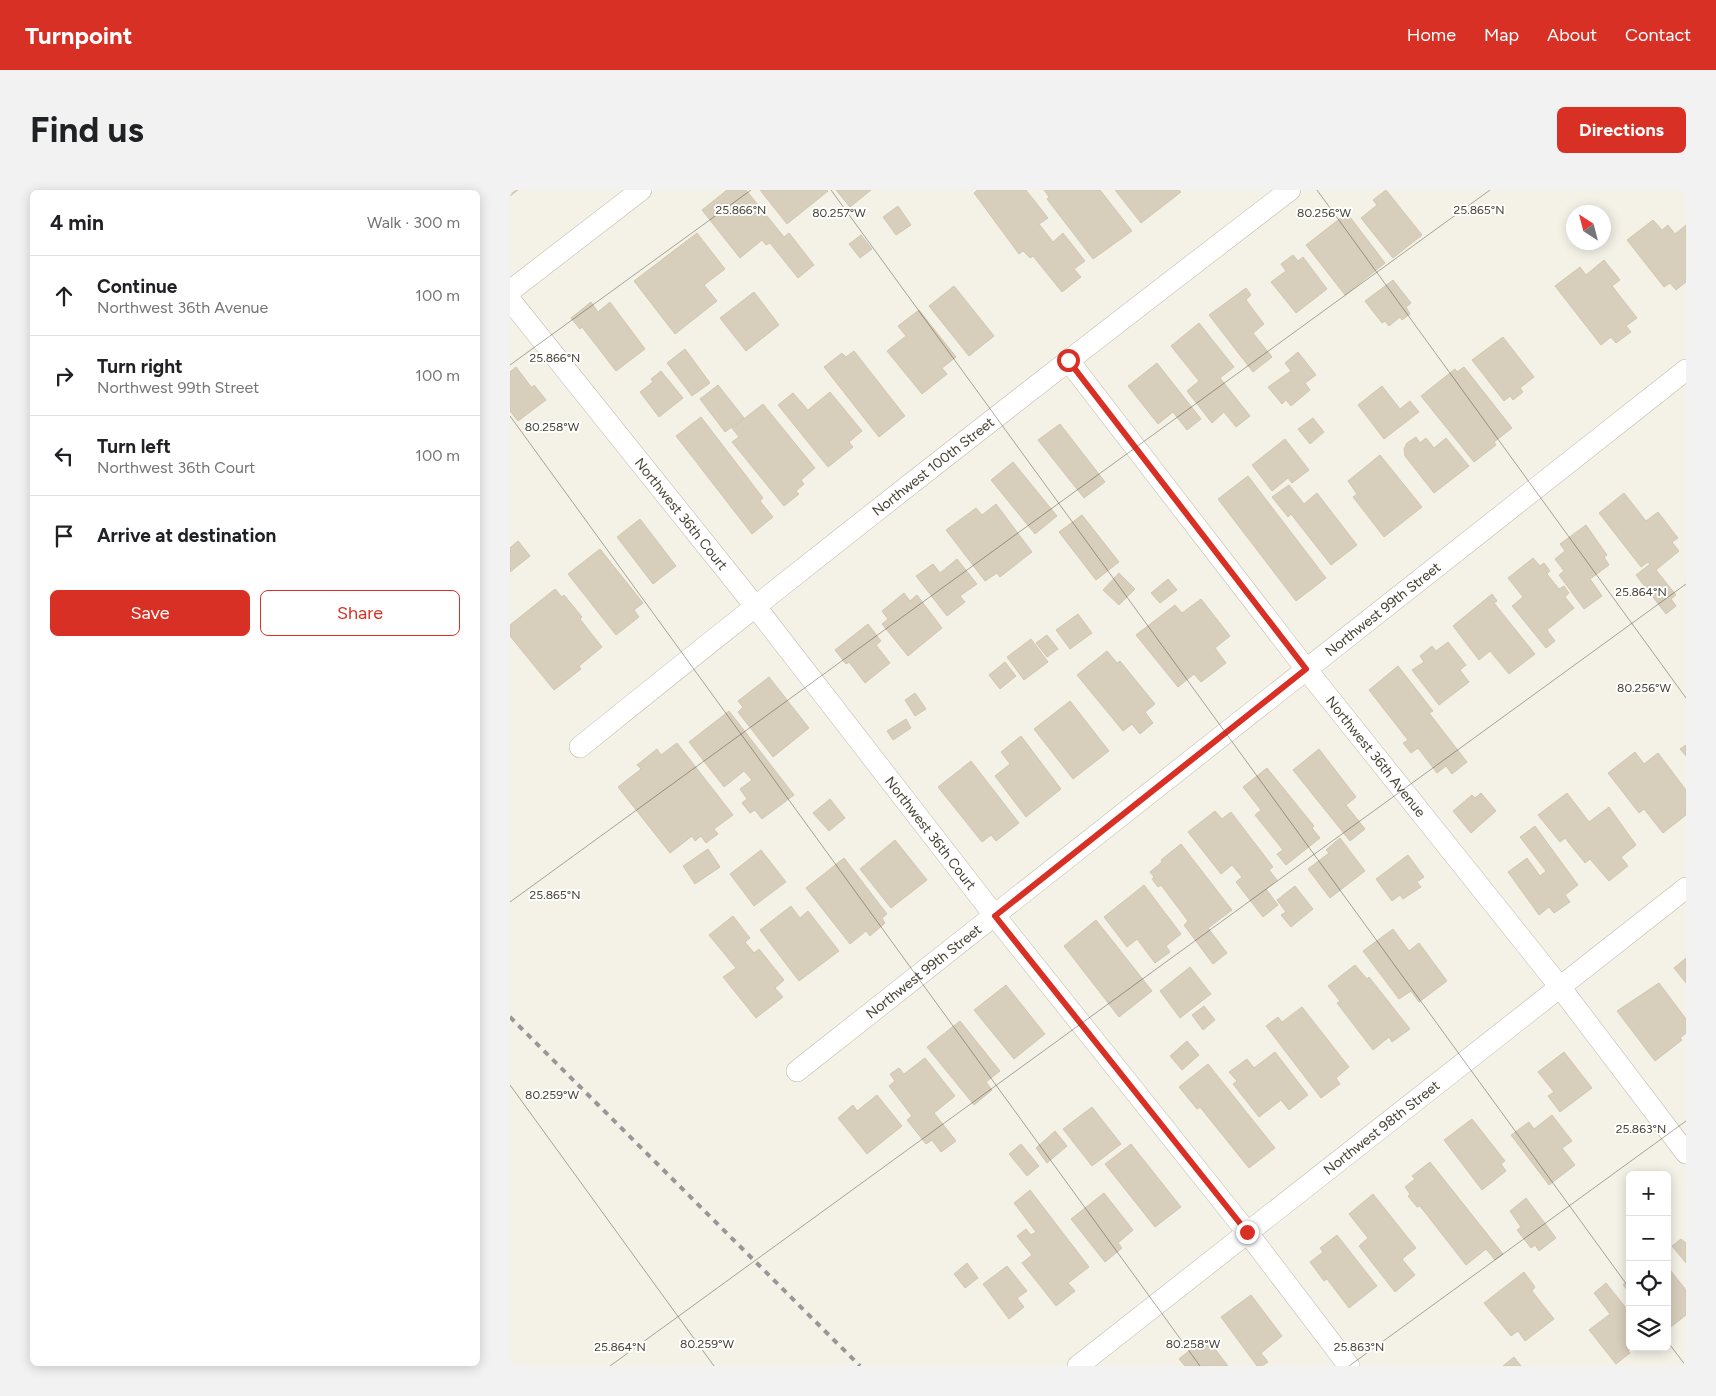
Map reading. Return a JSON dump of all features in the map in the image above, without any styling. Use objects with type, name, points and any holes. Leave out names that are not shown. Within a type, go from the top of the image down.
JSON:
[{"type":"street","points":[[510,291],[641,190]]},
{"type":"street","name":"Northwest 100th Street","points":[[580,747],[755,606],[1068,360],[1290,190]]},
{"type":"street","name":"Northwest 36th Court","points":[[510,300],[755,606],[995,916],[1247,1232],[1349,1366]]},
{"type":"street","name":"Northwest 36th Avenue","points":[[1068,360],[1306,669],[1560,987],[1686,1153]]},
{"type":"street","name":"Northwest 99th Street","points":[[797,1071],[1686,370]]},
{"type":"street","name":"Northwest 98th Street","points":[[1078,1366],[1686,888]]},
{"type":"building","points":[[510,190],[518,190],[510,196]]},
{"type":"building","points":[[727,190],[746,190],[784,237],[789,233],[814,265],[798,278],[770,243],[766,245],[762,240],[740,258],[702,210]]},
{"type":"building","points":[[760,190],[827,190],[828,191],[787,224]]},
{"type":"building","points":[[836,190],[871,190],[850,207]]},
{"type":"building","points":[[977,190],[1026,190],[1048,218],[1039,224],[1053,242],[1063,233],[1085,261],[1074,269],[1081,277],[1062,292],[1033,256],[1030,258],[1023,251],[1019,254],[974,193]]},
{"type":"building","points":[[1044,190],[1100,190],[1132,231],[1093,259],[1047,199],[1049,197]]},
{"type":"building","points":[[1115,190],[1179,190],[1181,192],[1141,223]]},
{"type":"building","points":[[1386,190],[1422,235],[1393,258],[1361,218],[1377,205],[1373,200]]},
{"type":"building","points":[[898,206],[911,225],[896,235],[883,217]]},
{"type":"building","points":[[1347,213],[1385,263],[1345,295],[1306,245]]},
{"type":"building","points":[[1653,220],[1662,230],[1668,225],[1675,234],[1686,225],[1686,282],[1676,290],[1670,283],[1664,287],[1627,240]]},
{"type":"building","points":[[697,233],[725,269],[704,285],[717,301],[675,334],[634,281]]},
{"type":"building","points":[[861,235],[872,249],[860,258],[849,244]]},
{"type":"building","points":[[1293,255],[1298,261],[1303,257],[1327,289],[1296,313],[1271,282],[1286,271],[1281,264]]},
{"type":"building","points":[[1604,260],[1620,280],[1612,286],[1637,318],[1626,326],[1631,332],[1616,343],[1611,337],[1601,345],[1555,286],[1580,267],[1586,275]]},
{"type":"building","points":[[1393,280],[1411,303],[1406,307],[1410,314],[1402,320],[1400,317],[1389,326],[1385,321],[1382,323],[1365,301]]},
{"type":"building","points":[[954,286],[994,336],[969,356],[929,306]]},
{"type":"building","points":[[1246,288],[1251,295],[1246,300],[1264,324],[1253,333],[1272,357],[1253,372],[1209,315]]},
{"type":"building","points":[[754,292],[779,325],[746,351],[720,318]]},
{"type":"building","points":[[591,302],[598,312],[610,302],[645,349],[616,371],[582,327],[580,329],[571,318]]},
{"type":"building","points":[[919,310],[956,357],[942,368],[947,374],[922,394],[887,351],[906,336],[898,326]]},
{"type":"building","points":[[1199,323],[1234,367],[1220,378],[1250,416],[1236,427],[1224,412],[1212,423],[1187,391],[1199,381],[1171,346]]},
{"type":"building","points":[[1503,337],[1534,377],[1520,388],[1523,392],[1513,400],[1510,396],[1504,401],[1472,360]]},
{"type":"building","points":[[685,349],[710,383],[692,396],[667,363]]},
{"type":"building","points":[[854,351],[905,416],[879,437],[824,367],[842,353],[846,357]]},
{"type":"building","points":[[1298,352],[1316,375],[1305,383],[1310,390],[1291,406],[1286,400],[1282,404],[1268,387],[1291,371],[1285,363]]},
{"type":"building","points":[[1157,363],[1201,419],[1187,430],[1173,412],[1158,424],[1128,386]]},
{"type":"building","points":[[516,367],[532,388],[534,385],[546,400],[518,421],[510,411],[510,372]]},
{"type":"building","points":[[1464,367],[1512,428],[1494,442],[1496,445],[1474,462],[1421,396],[1455,369],[1457,372]]},
{"type":"building","points":[[661,371],[683,398],[659,417],[640,392],[653,382],[651,379]]},
{"type":"building","points":[[718,385],[744,418],[725,432],[700,399]]},
{"type":"building","points":[[1382,386],[1400,409],[1410,401],[1419,412],[1384,439],[1358,405]]},
{"type":"building","points":[[830,392],[862,431],[849,442],[853,447],[828,467],[778,405],[793,393],[808,410]]},
{"type":"building","points":[[763,404],[815,468],[801,480],[804,484],[796,491],[799,494],[784,506],[732,442],[739,437],[732,428]]},
{"type":"building","points":[[701,417],[763,498],[760,501],[773,517],[752,534],[676,436]]},
{"type":"building","points":[[1313,418],[1324,432],[1310,444],[1298,429]]},
{"type":"building","points":[[1060,424],[1105,482],[1084,498],[1038,440]]},
{"type":"building","points":[[1416,437],[1420,443],[1426,438],[1434,448],[1446,438],[1469,466],[1434,493],[1405,456],[1404,449],[1407,443]]},
{"type":"building","points":[[1285,439],[1309,470],[1292,483],[1288,478],[1272,491],[1252,465]]},
{"type":"building","points":[[1380,455],[1422,507],[1384,537],[1353,497],[1357,494],[1348,481]]},
{"type":"building","points":[[1013,462],[1057,516],[1035,534],[991,480]]},
{"type":"building","points":[[1248,476],[1326,578],[1296,601],[1218,499]]},
{"type":"building","points":[[1289,485],[1304,504],[1317,493],[1357,545],[1331,565],[1291,514],[1288,517],[1272,497]]},
{"type":"building","points":[[1624,493],[1646,521],[1658,512],[1678,538],[1672,542],[1679,551],[1656,570],[1676,595],[1671,599],[1676,606],[1666,614],[1636,575],[1650,564],[1648,562],[1641,567],[1599,513]]},
{"type":"building","points":[[996,504],[1032,552],[1000,577],[997,573],[985,581],[946,530],[976,508],[982,515]]},
{"type":"building","points":[[1082,515],[1119,562],[1096,580],[1059,532]]},
{"type":"building","points":[[640,519],[676,566],[653,584],[617,537]]},
{"type":"building","points":[[1586,525],[1607,555],[1604,557],[1609,565],[1590,579],[1602,596],[1584,609],[1559,575],[1564,571],[1555,559],[1565,551],[1560,544]]},
{"type":"building","points":[[518,541],[530,556],[510,572],[510,548]]},
{"type":"building","points":[[600,549],[643,603],[634,610],[639,617],[616,635],[568,574]]},
{"type":"building","points":[[1533,558],[1540,566],[1544,563],[1550,571],[1547,574],[1559,589],[1564,586],[1569,593],[1565,597],[1574,608],[1547,630],[1555,641],[1546,648],[1512,606],[1523,597],[1508,578]]},
{"type":"building","points":[[957,559],[977,584],[960,596],[965,602],[947,616],[916,576],[933,564],[940,573]]},
{"type":"building","points":[[1119,573],[1135,589],[1119,605],[1103,590]]},
{"type":"building","points":[[1168,579],[1177,590],[1160,603],[1151,593]]},
{"type":"building","points":[[555,589],[562,597],[564,595],[582,617],[580,619],[602,647],[579,666],[581,669],[554,690],[510,636],[510,625]]},
{"type":"building","points":[[904,593],[910,601],[917,595],[942,628],[908,656],[882,624],[888,619],[882,611]]},
{"type":"building","points":[[1492,594],[1497,601],[1494,603],[1535,654],[1509,674],[1490,651],[1479,660],[1453,626]]},
{"type":"building","points":[[1201,599],[1230,636],[1215,648],[1226,663],[1201,682],[1194,674],[1178,687],[1136,635],[1175,605],[1182,613]]},
{"type":"building","points":[[1078,614],[1092,633],[1070,649],[1056,630]]},
{"type":"building","points":[[868,624],[881,641],[876,645],[890,663],[865,683],[849,662],[846,664],[835,650]]},
{"type":"building","points":[[1047,635],[1058,649],[1047,657],[1036,643]]},
{"type":"building","points":[[1031,639],[1048,662],[1024,680],[1007,657]]},
{"type":"building","points":[[1448,642],[1466,665],[1460,670],[1469,682],[1439,705],[1412,670],[1424,662],[1420,656],[1432,646],[1436,651]]},
{"type":"building","points":[[1107,651],[1117,663],[1120,661],[1155,704],[1145,712],[1153,723],[1140,734],[1132,724],[1123,731],[1077,675]]},
{"type":"building","points":[[1005,662],[1016,676],[1000,689],[989,675]]},
{"type":"building","points":[[1398,666],[1433,711],[1429,713],[1467,762],[1452,774],[1446,766],[1437,773],[1418,748],[1411,753],[1403,743],[1408,740],[1369,690]]},
{"type":"building","points":[[769,677],[809,728],[773,757],[738,712],[743,707],[738,701]]},
{"type":"building","points":[[915,693],[926,709],[915,716],[905,700]]},
{"type":"building","points":[[1070,701],[1109,751],[1073,779],[1034,729]]},
{"type":"building","points":[[729,711],[794,795],[762,819],[755,810],[750,813],[742,803],[747,799],[740,789],[752,780],[744,771],[724,787],[689,742]]},
{"type":"building","points":[[906,719],[911,728],[893,740],[887,731]]},
{"type":"building","points":[[1021,736],[1061,789],[1026,817],[995,776],[1010,764],[1001,752]]},
{"type":"building","points":[[677,743],[733,815],[714,829],[718,834],[706,843],[701,836],[695,841],[692,836],[670,853],[618,787],[641,769],[637,765],[657,749],[661,755]]},
{"type":"building","points":[[1686,745],[1686,756],[1680,749]]},
{"type":"building","points":[[1319,749],[1356,797],[1346,805],[1365,829],[1350,841],[1293,770]]},
{"type":"building","points":[[1635,752],[1644,764],[1658,753],[1686,790],[1686,815],[1663,833],[1644,809],[1639,813],[1608,773]]},
{"type":"building","points":[[971,761],[1019,823],[996,841],[991,835],[982,842],[938,787]]},
{"type":"building","points":[[1267,768],[1314,826],[1312,828],[1320,838],[1286,865],[1277,854],[1283,850],[1255,815],[1261,810],[1243,787]]},
{"type":"building","points":[[1481,793],[1496,811],[1471,833],[1453,811],[1472,795],[1475,798]]},
{"type":"building","points":[[1567,793],[1589,822],[1609,807],[1636,845],[1621,857],[1628,866],[1609,881],[1590,859],[1585,863],[1565,838],[1560,842],[1538,815]]},
{"type":"building","points":[[830,799],[845,818],[829,831],[813,813]]},
{"type":"building","points":[[1215,811],[1222,819],[1231,812],[1273,867],[1269,870],[1277,880],[1266,889],[1278,905],[1263,917],[1236,882],[1242,877],[1232,865],[1221,874],[1188,832]]},
{"type":"building","points":[[1535,826],[1578,885],[1565,895],[1570,902],[1554,913],[1549,907],[1539,915],[1508,872],[1527,858],[1540,876],[1546,871],[1520,837]]},
{"type":"building","points":[[1340,838],[1365,871],[1330,898],[1308,869],[1329,853],[1326,850]]},
{"type":"building","points":[[895,840],[927,880],[891,908],[860,869]]},
{"type":"building","points":[[1181,844],[1232,910],[1208,928],[1227,953],[1213,964],[1184,925],[1188,921],[1161,885],[1158,887],[1152,879],[1154,877],[1150,872],[1162,862],[1161,860]]},
{"type":"building","points":[[708,849],[720,867],[695,884],[683,866]]},
{"type":"building","points":[[761,850],[786,882],[754,906],[730,874]]},
{"type":"building","points":[[1408,855],[1424,877],[1417,882],[1421,887],[1403,899],[1400,895],[1392,901],[1376,879]]},
{"type":"building","points":[[844,858],[887,914],[882,918],[885,923],[870,936],[866,931],[850,944],[806,888]]},
{"type":"building","points":[[1144,885],[1181,934],[1166,946],[1170,952],[1155,963],[1137,939],[1127,947],[1104,917]]},
{"type":"building","points":[[1295,886],[1313,909],[1291,927],[1281,915],[1286,912],[1277,900]]},
{"type":"building","points":[[791,906],[800,918],[808,911],[839,951],[799,981],[760,930]]},
{"type":"building","points":[[733,916],[750,938],[745,942],[754,953],[759,949],[784,980],[775,988],[783,997],[756,1018],[723,977],[736,968],[709,935]]},
{"type":"building","points":[[1096,920],[1152,991],[1119,1017],[1064,946]]},
{"type":"building","points":[[1393,929],[1409,951],[1419,943],[1447,981],[1419,1002],[1411,991],[1399,999],[1363,951]]},
{"type":"building","points":[[1686,958],[1686,983],[1674,968]]},
{"type":"building","points":[[1355,965],[1367,979],[1369,977],[1410,1029],[1392,1042],[1389,1037],[1373,1050],[1337,1003],[1340,1001],[1328,986]]},
{"type":"building","points":[[1190,967],[1211,994],[1180,1018],[1160,991]]},
{"type":"building","points":[[1659,983],[1686,1019],[1686,1033],[1680,1038],[1682,1040],[1655,1061],[1617,1011]]},
{"type":"building","points":[[1006,985],[1045,1034],[1014,1059],[974,1010]]},
{"type":"building","points":[[1204,1006],[1215,1020],[1203,1030],[1192,1015]]},
{"type":"building","points":[[1302,1007],[1349,1067],[1336,1078],[1340,1084],[1321,1098],[1266,1026],[1278,1017],[1282,1022]]},
{"type":"building","points":[[960,1021],[1000,1071],[986,1082],[992,1090],[974,1105],[927,1047]]},
{"type":"building","points":[[1187,1041],[1199,1055],[1182,1070],[1170,1056]]},
{"type":"building","points":[[1275,1052],[1308,1095],[1289,1110],[1281,1100],[1259,1117],[1233,1084],[1237,1081],[1229,1072],[1247,1059],[1254,1068]]},
{"type":"building","points":[[1564,1052],[1592,1088],[1560,1112],[1548,1096],[1554,1092],[1538,1072]]},
{"type":"building","points":[[925,1058],[955,1096],[934,1113],[956,1141],[941,1152],[932,1140],[926,1144],[907,1120],[912,1116],[889,1086],[895,1081],[890,1074],[899,1068],[904,1074]]},
{"type":"building","points":[[1208,1064],[1275,1148],[1249,1168],[1200,1107],[1197,1109],[1179,1087]]},
{"type":"building","points":[[877,1095],[902,1126],[867,1154],[838,1118],[853,1105],[857,1111]]},
{"type":"building","points":[[1092,1107],[1121,1144],[1092,1166],[1063,1129]]},
{"type":"building","points":[[1552,1115],[1572,1141],[1562,1148],[1575,1165],[1549,1185],[1511,1135],[1529,1122],[1534,1129]]},
{"type":"building","points":[[1472,1119],[1505,1161],[1501,1164],[1506,1171],[1482,1190],[1444,1140]]},
{"type":"building","points":[[1055,1131],[1067,1146],[1047,1163],[1036,1148]]},
{"type":"building","points":[[1021,1144],[1039,1166],[1027,1176],[1009,1154]]},
{"type":"building","points":[[1131,1144],[1181,1207],[1155,1227],[1105,1164]]},
{"type":"building","points":[[1430,1162],[1503,1254],[1495,1260],[1486,1249],[1466,1265],[1420,1206],[1417,1207],[1408,1196],[1410,1194],[1405,1187],[1415,1179],[1412,1176]]},
{"type":"building","points":[[1030,1190],[1089,1267],[1068,1283],[1075,1291],[1056,1306],[1022,1263],[1032,1255],[1017,1236],[1026,1229],[1031,1235],[1036,1232],[1014,1203]]},
{"type":"building","points":[[1104,1193],[1133,1230],[1118,1243],[1122,1248],[1105,1262],[1071,1219]]},
{"type":"building","points":[[1373,1194],[1416,1248],[1402,1259],[1415,1275],[1395,1292],[1359,1246],[1368,1238],[1349,1214]]},
{"type":"building","points":[[1526,1198],[1556,1238],[1539,1251],[1535,1245],[1531,1248],[1517,1230],[1521,1227],[1510,1211]]},
{"type":"building","points":[[1337,1235],[1377,1286],[1349,1308],[1327,1279],[1324,1281],[1310,1262],[1323,1252],[1320,1248]]},
{"type":"building","points":[[1681,1239],[1686,1243],[1686,1263],[1672,1246]]},
{"type":"building","points":[[967,1263],[978,1278],[965,1288],[954,1274]]},
{"type":"building","points":[[1007,1266],[1027,1291],[1017,1298],[1024,1307],[1009,1319],[983,1284]]},
{"type":"building","points":[[1671,1271],[1686,1290],[1686,1315],[1671,1327]]},
{"type":"building","points":[[1524,1272],[1535,1287],[1532,1291],[1554,1319],[1525,1341],[1518,1331],[1511,1336],[1484,1303]]},
{"type":"building","points":[[1606,1283],[1626,1308],[1626,1351],[1630,1353],[1616,1364],[1589,1330],[1610,1314],[1594,1293]]},
{"type":"building","points":[[1251,1295],[1282,1336],[1261,1353],[1268,1362],[1262,1366],[1257,1366],[1221,1317]]},
{"type":"building","points":[[1209,1341],[1228,1366],[1185,1366],[1179,1359],[1196,1345],[1199,1349]]},
{"type":"building","points":[[1514,1357],[1521,1366],[1503,1366]]},
{"type":"railway","points":[[510,1017],[860,1366]]},
{"type":"route","points":[[1068,360],[1306,669],[995,916],[1247,1232]]}]
